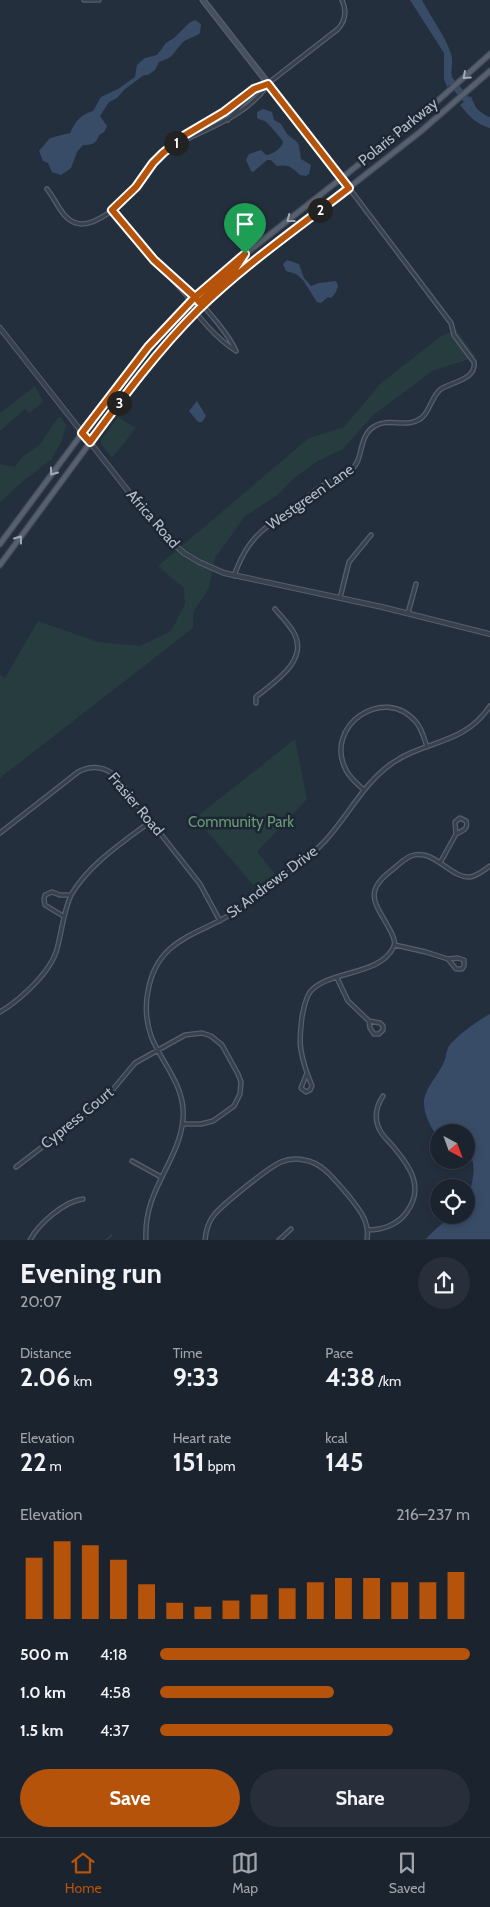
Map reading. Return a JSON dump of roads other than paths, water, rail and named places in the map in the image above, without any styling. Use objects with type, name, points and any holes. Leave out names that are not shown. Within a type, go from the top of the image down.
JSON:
[{"type":"main road","points":[[203,0],[349,188]]},
{"type":"main road","name":"Polaris Parkway","points":[[0,544],[142,354],[195,297],[245,254],[444,95],[489,56]]},
{"type":"main road","name":"Polaris Parkway","points":[[201,304],[452,105],[490,71]]},
{"type":"main road","points":[[0,565],[158,353],[236,268],[245,254]]},
{"type":"street","points":[[85,0],[99,0]]},
{"type":"street","points":[[181,140],[228,120],[260,96],[268,84],[338,29],[345,17],[346,10],[342,0]]},
{"type":"street","points":[[48,188],[64,215],[76,223],[92,223],[112,210],[136,187],[153,163],[185,135],[224,112],[254,89],[268,84]]},
{"type":"street","name":"Westgreen Lane","points":[[234,576],[244,550],[264,529],[294,510],[317,489],[351,471],[360,458],[364,440],[370,430],[380,423],[415,422],[426,413],[435,395],[441,389],[465,378],[474,371],[474,362],[454,335],[451,323],[349,188]]},
{"type":"street","points":[[112,210],[161,267],[186,296],[189,303],[218,337],[236,351],[232,342],[195,297],[161,267]]},
{"type":"street","name":"Africa Road","points":[[0,328],[170,542],[199,562],[234,576],[340,598],[490,634]]},
{"type":"street","points":[[340,598],[349,562],[371,535]]},
{"type":"street","points":[[408,614],[416,584]]},
{"type":"street","points":[[256,703],[256,697],[292,666],[297,651],[295,635],[274,608]]},
{"type":"street","name":"St Andrews Drive","points":[[146,1240],[147,1212],[161,1177],[179,1142],[184,1112],[182,1096],[151,1034],[146,1010],[148,991],[154,972],[166,953],[194,932],[220,921],[242,908],[318,848],[332,833],[364,790],[392,763],[410,753],[460,734],[475,723],[490,706]]},
{"type":"street","points":[[364,790],[347,772],[341,754],[346,730],[360,714],[382,708],[395,709],[405,713],[416,722],[422,731],[427,746]]},
{"type":"street","name":"Frasier Road","points":[[0,833],[74,775],[93,767],[103,768],[113,773],[200,884],[220,921]]},
{"type":"street","points":[[440,862],[456,834],[467,827],[467,822],[463,818],[456,820],[456,834]]},
{"type":"street","points":[[0,1012],[20,997],[49,967],[57,950],[63,916],[71,895],[82,877],[151,821]]},
{"type":"street","points":[[307,1073],[301,1088],[306,1092],[312,1086],[300,1047],[304,1004],[308,996],[319,984],[382,961],[390,953],[394,945],[394,939],[374,900],[376,884],[382,877],[413,855],[425,856],[440,862],[466,877],[476,875],[490,866]]},
{"type":"street","points":[[63,916],[47,907],[44,902],[44,896],[52,892],[60,895],[71,895]]},
{"type":"street","points":[[394,945],[448,959],[461,958],[464,966],[460,970],[456,969],[448,959]]},
{"type":"street","points":[[337,978],[348,1001],[369,1021],[380,1023],[383,1026],[383,1030],[379,1034],[374,1034],[370,1028],[369,1021]]},
{"type":"street","name":"Cypress Court","points":[[16,1167],[105,1099],[132,1065],[185,1035],[196,1032],[216,1039],[222,1046],[240,1079],[239,1096],[230,1110],[204,1124],[183,1124]]},
{"type":"street","points":[[368,1230],[382,1228],[398,1221],[409,1208],[414,1194],[414,1180],[410,1167],[382,1134],[377,1124],[377,1110],[383,1096]]},
{"type":"street","points":[[205,1240],[210,1220],[219,1210],[271,1168],[292,1159],[311,1161],[328,1172],[360,1209],[368,1230],[367,1240]]},
{"type":"street","points":[[132,1161],[161,1177]]},
{"type":"street","points":[[30,1240],[39,1226],[57,1212],[70,1202],[83,1199]]},
{"type":"street","points":[[279,1240],[291,1229]]},
{"type":"water","points":[[410,0],[422,0],[442,33],[451,54],[453,81],[447,87],[444,79],[444,53]]},
{"type":"water","points":[[195,20],[201,24],[200,33],[182,43],[171,57],[159,62],[155,70],[148,75],[144,75],[125,89],[117,98],[109,102],[100,116],[107,126],[104,132],[93,143],[83,145],[77,152],[71,168],[61,175],[52,172],[48,163],[43,161],[39,151],[50,138],[70,133],[79,119],[93,111],[101,97],[118,89],[135,77],[137,65],[145,58],[157,55],[166,43]]},
{"type":"water","points":[[471,96],[478,109],[490,117],[490,128],[473,119],[460,105]]},
{"type":"water","points":[[263,109],[272,112],[274,120],[281,124],[287,134],[297,142],[301,159],[311,165],[309,174],[306,176],[300,175],[290,167],[284,165],[277,166],[271,160],[267,160],[253,172],[251,171],[246,160],[249,154],[261,150],[266,155],[271,154],[279,149],[283,142],[265,121],[257,118],[257,112]]},
{"type":"water","points":[[287,260],[299,264],[304,278],[311,286],[336,281],[338,286],[336,292],[331,298],[328,297],[321,303],[317,302],[303,280],[296,274],[286,271],[283,264]]},
{"type":"water","points":[[197,401],[206,416],[202,422],[198,422],[189,411]]},
{"type":"water","points":[[490,1014],[490,1239],[426,1239],[442,1224],[475,1224],[475,1179],[472,1179],[473,1169],[475,1169],[475,1124],[430,1124],[424,1103],[426,1093],[444,1062],[447,1050],[451,1044]]},
{"type":"waterway","points":[[448,75],[448,78],[471,105]]},
{"type":"waterway","points":[[106,1240],[112,1235]]},
{"type":"park label","name":"Community Park","points":[[241,822]]}]
